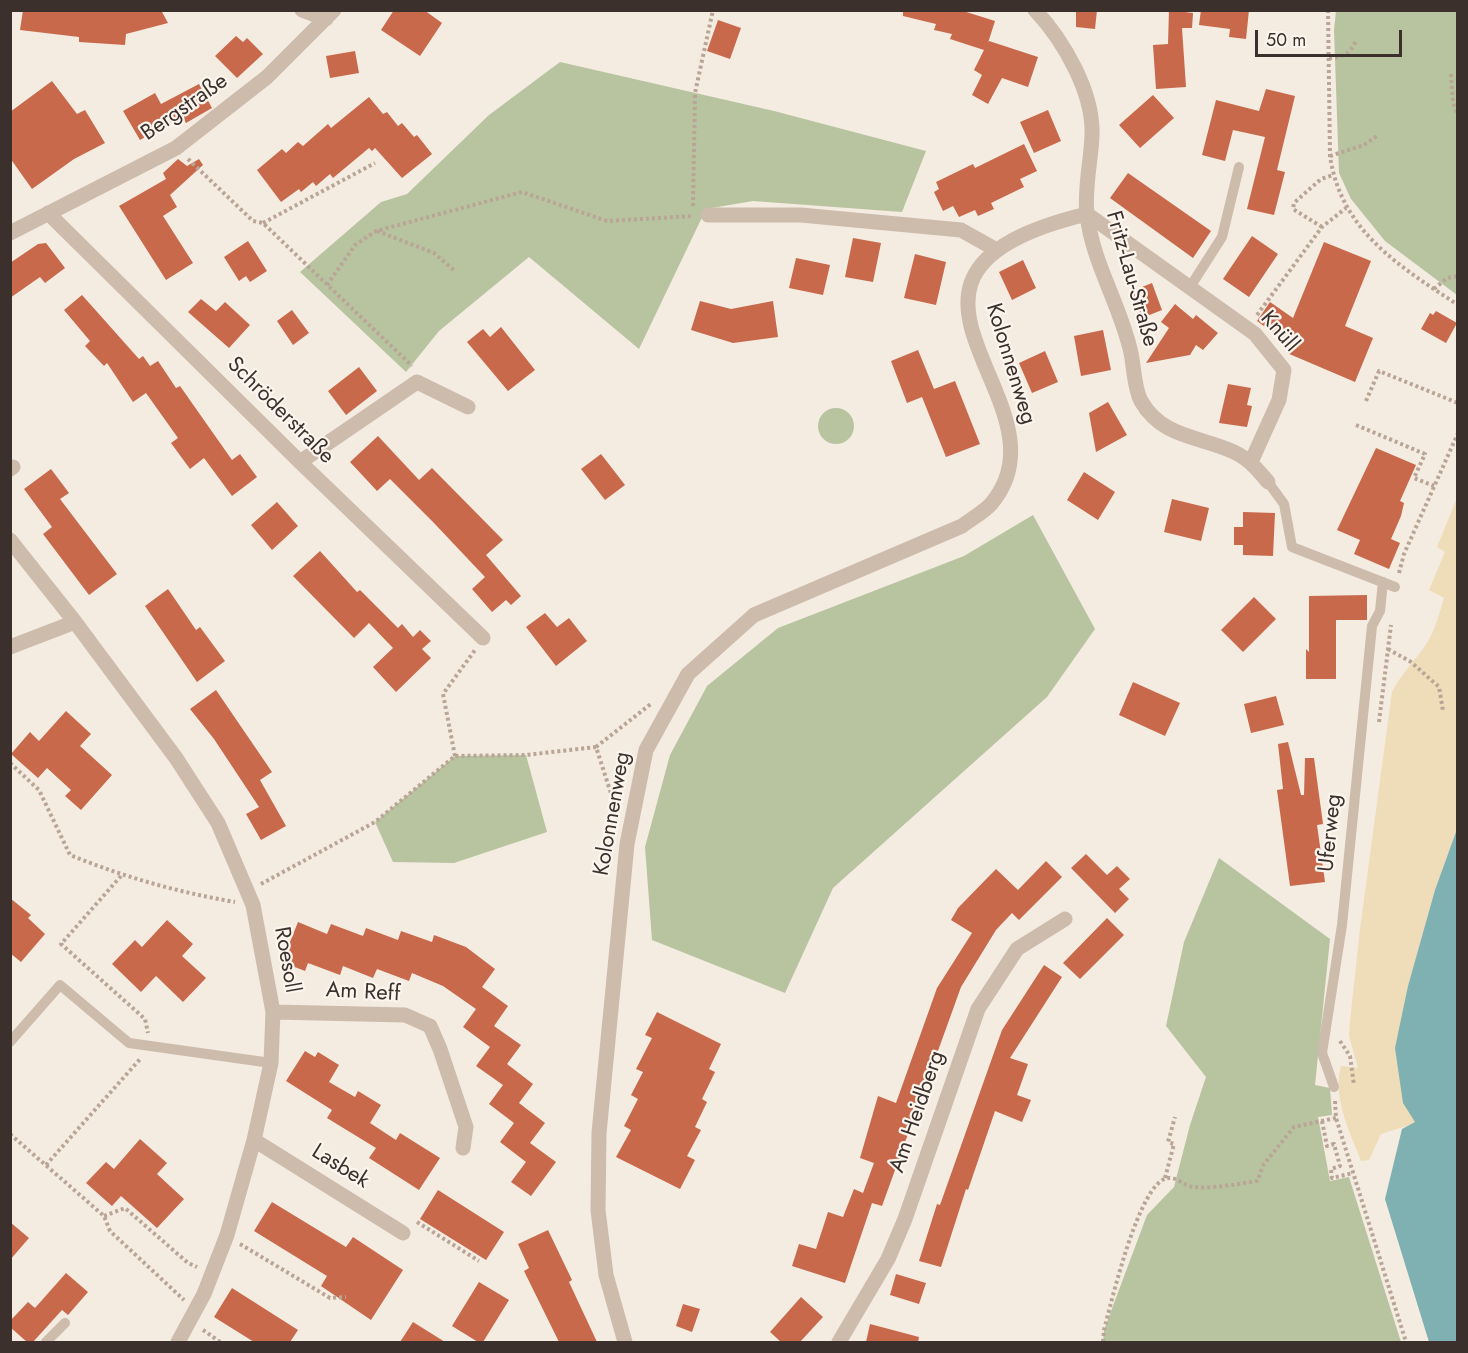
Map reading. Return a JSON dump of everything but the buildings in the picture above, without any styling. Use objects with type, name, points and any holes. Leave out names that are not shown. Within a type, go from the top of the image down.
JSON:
[{"type":"street","points":[[302,10],[330,15]]},
{"type":"street","name":"Fritz-Lau-Straße","points":[[1035,10],[1047,23],[1068,57],[1087,98],[1093,133],[1087,214],[1097,253],[1126,330],[1140,400],[1154,419],[1180,436],[1233,452],[1251,462],[1268,482]]},
{"type":"street","name":"Bergstraße","points":[[10,233],[176,148],[267,76],[330,15]]},
{"type":"street","name":"Schröderstraße","points":[[48,213],[300,462],[483,638]]},
{"type":"street","name":"Kolonnenweg","points":[[625,1342],[606,1275],[598,1210],[599,1133],[627,844],[646,750],[688,674],[754,615],[962,526],[991,504],[1006,477],[1011,445],[1003,410],[969,323],[966,305],[973,276],[995,249],[1063,219],[1087,214]]},
{"type":"street","name":"Knüll","points":[[1087,214],[1248,328],[1284,370],[1280,400],[1251,462]]},
{"type":"street","points":[[708,215],[801,215],[962,231],[995,249]]},
{"type":"street","points":[[300,462],[417,382],[468,407]]},
{"type":"street","name":"Roesoll","points":[[10,540],[75,622],[176,758],[218,823],[250,898],[273,1012],[271,1063],[254,1140],[227,1235],[213,1273],[178,1342]]},
{"type":"street","points":[[10,647],[75,622]]},
{"type":"street","name":"Am Heidberg","points":[[839,1342],[888,1259],[905,1219],[978,1009],[1017,949],[1065,920]]},
{"type":"street","name":"Am Reff","points":[[273,1012],[405,1015],[430,1026],[466,1128],[463,1148]]},
{"type":"street","name":"Lasbek","points":[[254,1140],[403,1233]]},
{"type":"lane","points":[[1190,287],[1222,237],[1239,167]]},
{"type":"lane","points":[[1268,482],[1284,504],[1292,547],[1395,587]]},
{"type":"lane","name":"Uferweg","points":[[1334,1087],[1322,1053],[1342,925],[1372,626],[1380,611],[1383,582]]},
{"type":"lane","points":[[10,1042],[60,985],[129,1043],[271,1063]]},
{"type":"lane","points":[[46,1342],[65,1323]]},
{"type":"path","points":[[693,202],[695,93],[713,10]]},
{"type":"path","points":[[1328,10],[1330,156],[1333,175],[1346,208],[1367,235],[1407,271],[1458,305]]},
{"type":"path","points":[[1329,58],[1342,57],[1350,53],[1356,40]]},
{"type":"path","points":[[1451,74],[1453,102],[1458,116]]},
{"type":"path","points":[[1330,156],[1364,145],[1377,136]]},
{"type":"path","points":[[176,148],[253,221],[263,223],[415,369],[417,382]]},
{"type":"path","points":[[263,223],[375,163]]},
{"type":"path","points":[[1322,227],[1293,209],[1294,203],[1321,179],[1333,175]]},
{"type":"path","points":[[327,285],[355,244],[376,231],[522,192],[607,221],[708,215]]},
{"type":"path","points":[[1248,328],[1322,227],[1346,208]]},
{"type":"path","points":[[376,231],[434,253],[455,271]]},
{"type":"path","points":[[1434,289],[1447,278],[1458,276]]},
{"type":"path","points":[[1366,401],[1379,371],[1458,403]]},
{"type":"path","points":[[1356,425],[1425,454],[1414,478],[1434,486]]},
{"type":"path","points":[[1395,587],[1404,554],[1458,433]]},
{"type":"path","points":[[455,756],[444,694],[483,638]]},
{"type":"path","points":[[1388,649],[1411,662],[1440,687],[1443,711]]},
{"type":"path","points":[[10,763],[39,790],[70,855],[121,876],[181,892],[250,898],[375,822],[455,756],[526,755],[596,747],[660,696]]},
{"type":"path","points":[[596,747],[617,812]]},
{"type":"path","points":[[1340,1041],[1350,1056],[1354,1085]]},
{"type":"path","points":[[1103,1342],[1136,1217],[1165,1178],[1174,1144],[1168,1142],[1175,1117]]},
{"type":"path","points":[[1165,1178],[1171,1177],[1192,1187],[1257,1181],[1264,1164],[1294,1127],[1336,1118],[1406,1342]]},
{"type":"path","points":[[1322,1121],[1328,1146],[1334,1144],[1340,1166],[1330,1169],[1332,1178],[1353,1173]]},
{"type":"path","points":[[10,1134],[104,1216],[110,1231],[195,1310]]},
{"type":"path","points":[[46,1165],[62,1149]]},
{"type":"path","points":[[104,1216],[125,1208],[188,1263],[213,1273]]},
{"type":"path","points":[[403,1233],[415,1221],[479,1261]]},
{"type":"path","points":[[227,1235],[330,1298],[346,1297]]},
{"type":"green space","points":[[1336,11],[1457,11],[1457,295],[1385,241],[1351,199],[1339,173],[1334,30]]},
{"type":"green space","points":[[560,62],[774,111],[926,151],[902,212],[753,201],[706,209],[639,349],[529,257],[439,331],[406,372],[300,272],[381,202],[407,194],[489,115]]},
{"type":"green space","points":[[836,408],[849,413],[854,426],[849,439],[836,444],[823,439],[818,426],[823,413]]},
{"type":"green space","points":[[1033,515],[1095,629],[1047,697],[833,888],[785,993],[652,940],[645,847],[670,755],[707,686],[778,628],[964,556]]},
{"type":"green space","points":[[526,755],[547,832],[454,863],[393,862],[375,822],[455,756]]},
{"type":"green space","points":[[1219,858],[1330,939],[1315,1085],[1330,1088],[1332,1115],[1318,1117],[1330,1181],[1349,1177],[1401,1342],[1103,1342],[1104,1330],[1147,1215],[1174,1187],[1190,1125],[1206,1077],[1166,1026],[1184,942]]},
{"type":"sand","points":[[1457,498],[1457,829],[1435,890],[1408,986],[1416,1123],[1381,1134],[1369,1160],[1361,1161],[1340,1102],[1339,1078],[1341,1066],[1358,1068],[1349,1036],[1350,1021],[1392,692],[1399,679],[1421,652],[1436,623],[1444,598],[1429,590],[1445,552],[1437,547]]},
{"type":"water","points":[[1457,829],[1457,1342],[1429,1342],[1385,1199],[1402,1129],[1415,1122],[1403,1103],[1395,1048],[1408,986],[1435,890]]}]
